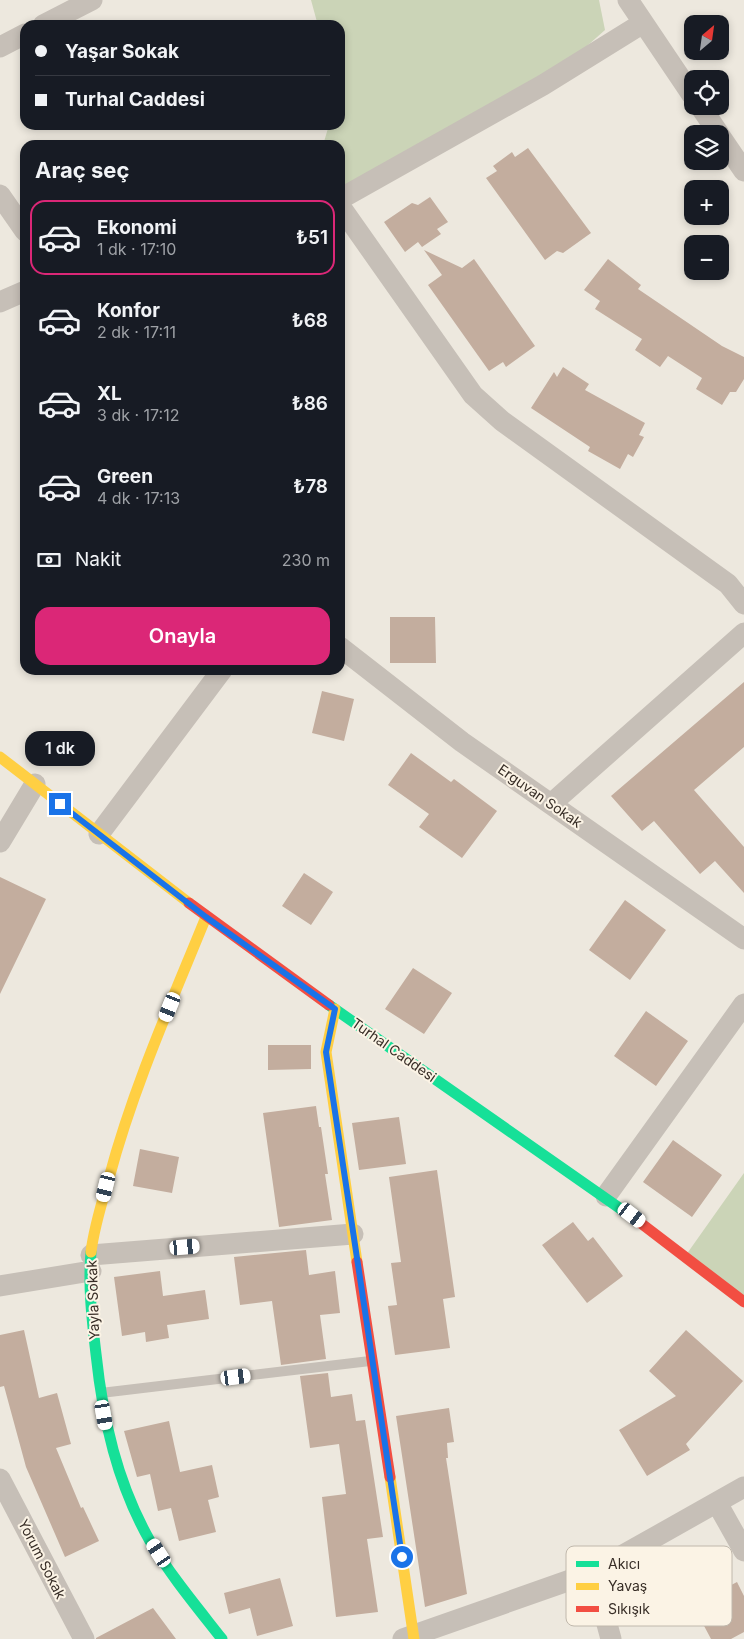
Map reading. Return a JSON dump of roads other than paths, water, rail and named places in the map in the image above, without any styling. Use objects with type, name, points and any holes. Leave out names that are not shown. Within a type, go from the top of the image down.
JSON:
[{"type":"street","points":[[53,20],[92,0]]},
{"type":"street","points":[[628,0],[684,83]]},
{"type":"street","points":[[345,196],[543,85],[643,22]]},
{"type":"street","points":[[0,46],[20,36]]},
{"type":"street","points":[[729,149],[744,171]]},
{"type":"street","points":[[0,195],[20,224]]},
{"type":"street","points":[[345,213],[473,395],[502,421],[728,584],[744,604]]},
{"type":"street","points":[[0,302],[20,293]]},
{"type":"street","points":[[551,804],[744,633]]},
{"type":"street","name":"Erguvan Sokak","points":[[345,650],[424,713],[744,939]]},
{"type":"street","points":[[99,834],[218,675]]},
{"type":"street","name":"Turhal Caddesi","points":[[0,757],[206,917],[335,1009],[606,1196],[744,1302]]},
{"type":"street","points":[[0,842],[35,784]]},
{"type":"street","name":"Yayla Sokak","points":[[206,917],[133,1097],[116,1146],[91,1263],[90,1295],[100,1393],[109,1441],[122,1484],[143,1529],[167,1566],[222,1639]]},
{"type":"street","points":[[606,1196],[744,1004]]},
{"type":"street","points":[[335,1009],[326,1052],[372,1360],[410,1638],[566,1582]]},
{"type":"street","points":[[0,1286],[91,1263],[353,1234]]},
{"type":"street","name":"Yorum Sokak","points":[[0,1479],[84,1639]]},
{"type":"street","points":[[640,1546],[744,1487]]},
{"type":"street","points":[[717,1503],[744,1551]]},
{"type":"street","points":[[608,1626],[611,1639]]},
{"type":"lane","points":[[100,1393],[372,1360]]}]
